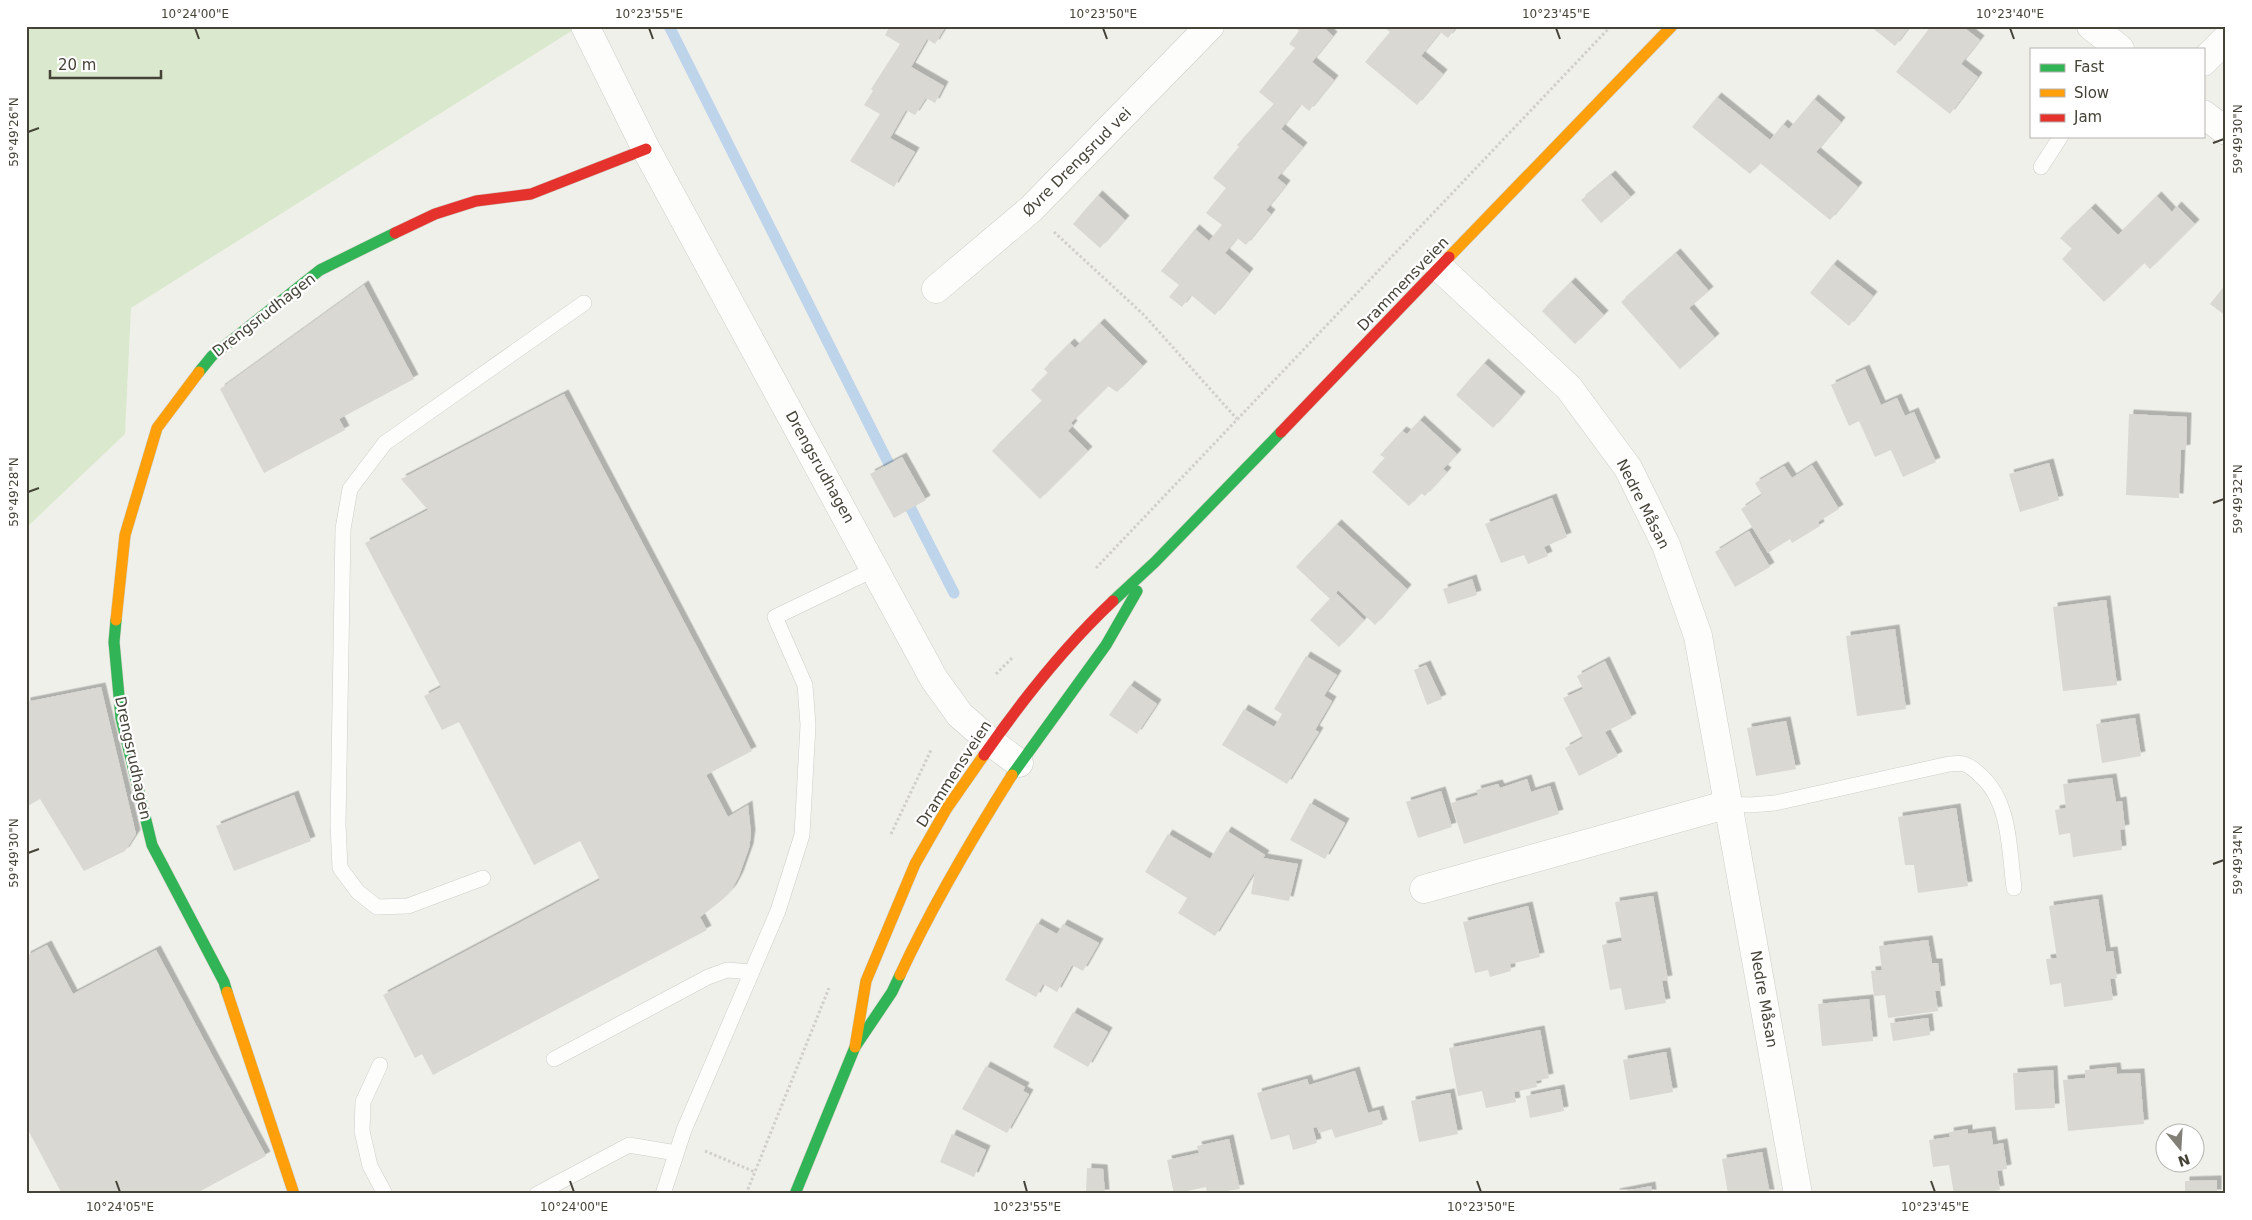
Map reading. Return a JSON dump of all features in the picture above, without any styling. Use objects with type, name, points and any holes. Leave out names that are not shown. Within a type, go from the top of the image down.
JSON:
[{"type":"main road","name":"Drammensveien","points":[[855,1046],[866,981],[915,864],[947,808],[1018,706],[1078,634],[1155,562],[1246,465],[1440,268],[1672,26]]},
{"type":"main road","name":"Drengsrudhagen","points":[[294,1194],[224,982],[152,844],[121,718],[114,642],[125,535],[157,428],[212,356],[320,270],[435,214],[476,201],[531,194],[646,149]]},
{"type":"main road","name":"Drammensveien","points":[[795,1194],[855,1046],[892,992],[925,921],[947,882],[1019,763],[1106,644],[1155,562]]},
{"type":"street","name":"Drengsrudhagen","points":[[585,26],[646,149],[876,569],[934,679],[960,715],[992,743],[1019,763]]},
{"type":"street","name":"Øvre Drengsrud vei","points":[[936,289],[1030,210],[1210,26]]},
{"type":"street","points":[[2091,26],[2119,48]]},
{"type":"street","points":[[2204,61],[2226,39]]},
{"type":"street","points":[[2204,115],[2226,131]]},
{"type":"street","name":"Nedre Måsan","points":[[1440,268],[1570,388],[1628,468],[1666,545],[1698,636],[1730,804],[1798,1194]]},
{"type":"street","points":[[1424,889],[1730,804]]},
{"type":"lane","points":[[2040,168],[2061,138]]},
{"type":"lane","points":[[483,878],[408,906],[376,907],[358,892],[340,868],[338,825],[343,530],[350,489],[385,442],[584,303]]},
{"type":"lane","points":[[663,1194],[678,1147],[778,911],[802,835],[808,726],[805,685],[775,617],[876,569]]},
{"type":"lane","points":[[1730,804],[1775,803],[1949,764],[1964,764],[1974,769],[1989,782],[2000,801],[2014,888]]},
{"type":"lane","points":[[554,1059],[708,977],[726,970],[751,972]]},
{"type":"lane","points":[[380,1065],[363,1102],[362,1131],[370,1166],[385,1194]]},
{"type":"lane","points":[[537,1194],[629,1145],[678,1147]]},
{"type":"path","points":[[1090,575],[1611,26]]},
{"type":"path","points":[[1030,210],[1144,315],[1237,419]]},
{"type":"path","points":[[996,674],[1016,653]]},
{"type":"path","points":[[678,1147],[755,1172]]},
{"type":"green space","points":[[26,26],[571,26],[573,30],[131,308],[125,434],[26,528]]},
{"type":"building","points":[[890,26],[946,26],[935,44],[927,39],[911,67],[944,86],[935,103],[926,98],[915,115],[906,110],[890,138],[915,152],[894,187],[850,161],[880,114],[864,105],[873,91],[871,89],[900,44],[885,35]]},
{"type":"building","points":[[1294,26],[1322,26],[1333,36],[1312,62],[1334,80],[1309,111],[1301,104],[1281,129],[1303,147],[1277,178],[1286,185],[1266,210],[1271,214],[1246,245],[1237,238],[1225,253],[1249,273],[1215,315],[1191,295],[1182,307],[1169,297],[1179,285],[1161,271],[1195,229],[1209,241],[1222,225],[1206,213],[1226,188],[1213,178],[1239,147],[1237,145],[1274,104],[1259,92],[1295,48],[1289,44],[1299,31]]},
{"type":"building","points":[[1387,26],[1457,26],[1448,38],[1440,32],[1421,56],[1443,74],[1417,105],[1365,62],[1390,32],[1385,28]]},
{"type":"building","points":[[1870,26],[1910,26],[1895,46]]},
{"type":"building","points":[[1931,26],[1962,26],[1980,40],[1961,64],[1978,77],[1950,114],[1896,72]]},
{"type":"building","points":[[1717,97],[1770,140],[1783,124],[1789,129],[1814,99],[1841,122],[1816,152],[1858,187],[1830,220],[1760,163],[1750,174],[1692,127]]},
{"type":"building","points":[[1611,175],[1631,197],[1601,223],[1581,200]]},
{"type":"building","points":[[1098,195],[1125,220],[1100,248],[1073,224]]},
{"type":"building","points":[[2157,196],[2172,212],[2177,206],[2195,224],[2150,269],[2144,263],[2104,302],[2062,259],[2072,249],[2060,238],[2091,208],[2118,235]]},
{"type":"building","points":[[1676,253],[1709,291],[1689,308],[1715,338],[1680,369],[1621,302]]},
{"type":"building","points":[[1833,264],[1873,296],[1849,326],[1810,293]]},
{"type":"building","points":[[1571,282],[1604,315],[1575,344],[1542,311]]},
{"type":"building","points":[[2226,284],[2226,316],[2210,304]]},
{"type":"building","points":[[364,285],[414,379],[339,419],[345,430],[264,473],[220,389]]},
{"type":"building","points":[[1100,323],[1143,366],[1117,392],[1108,386],[1071,423],[1073,425],[1068,431],[1088,451],[1040,499],[992,451],[1042,401],[1031,390],[1048,373],[1044,369],[1070,343],[1075,348]]},
{"type":"building","points":[[1484,363],[1521,396],[1493,428],[1456,395]]},
{"type":"building","points":[[1865,369],[1881,405],[1897,398],[1905,416],[1914,412],[1936,462],[1903,477],[1891,450],[1875,457],[1859,421],[1849,426],[1831,385]]},
{"type":"building","points":[[564,394],[752,751],[706,775],[728,817],[748,805],[751,834],[749,848],[732,889],[722,900],[700,917],[707,930],[433,1075],[422,1054],[415,1058],[383,995],[600,880],[580,841],[534,865],[459,722],[442,730],[424,696],[441,687],[365,543],[428,510],[401,479]]},
{"type":"building","points":[[2129,414],[2187,417],[2186,449],[2181,450],[2179,498],[2126,495]]},
{"type":"building","points":[[1420,420],[1457,454],[1443,469],[1447,472],[1425,496],[1421,493],[1409,506],[1372,472],[1385,458],[1380,455],[1402,431],[1407,434]]},
{"type":"building","points":[[902,457],[926,500],[894,518],[870,474]]},
{"type":"building","points":[[2049,463],[2059,500],[2020,512],[2009,474]]},
{"type":"building","points":[[1812,465],[1839,509],[1818,522],[1820,526],[1792,543],[1790,539],[1768,553],[1741,509],[1762,495],[1755,483],[1784,466],[1792,478]]},
{"type":"building","points":[[1552,498],[1567,537],[1544,547],[1548,556],[1528,564],[1524,555],[1501,563],[1485,524]]},
{"type":"building","points":[[1337,524],[1407,589],[1375,625],[1338,590],[1336,593],[1364,620],[1339,647],[1310,620],[1330,599],[1296,567]]},
{"type":"building","points":[[1749,531],[1770,567],[1735,587],[1715,552]]},
{"type":"building","points":[[1472,579],[1477,595],[1448,604],[1443,589]]},
{"type":"building","points":[[2106,600],[2117,685],[2063,691],[2053,607]]},
{"type":"building","points":[[1895,629],[1906,709],[1857,716],[1846,636]]},
{"type":"building","points":[[1306,656],[1337,675],[1324,696],[1332,701],[1315,730],[1319,732],[1287,784],[1222,745],[1244,709],[1274,727],[1282,714],[1274,709]]},
{"type":"building","points":[[1605,661],[1632,718],[1605,732],[1618,756],[1579,776],[1565,748],[1583,738],[1563,698],[1583,689],[1577,676]]},
{"type":"building","points":[[1426,665],[1442,699],[1427,705],[1414,670]]},
{"type":"building","points":[[1130,685],[1157,704],[1137,734],[1109,715]]},
{"type":"building","points":[[101,687],[136,834],[125,851],[84,871],[40,799],[26,807],[26,702]]},
{"type":"building","points":[[2135,718],[2141,756],[2102,763],[2096,724]]},
{"type":"building","points":[[1786,721],[1796,769],[1756,776],[1747,728]]},
{"type":"building","points":[[2112,778],[2116,802],[2122,801],[2125,829],[2120,830],[2122,850],[2073,857],[2070,833],[2059,835],[2055,810],[2066,808],[2063,784]]},
{"type":"building","points":[[1527,779],[1531,792],[1550,786],[1559,814],[1464,844],[1451,803],[1478,795],[1476,790],[1498,784],[1500,788]]},
{"type":"building","points":[[1441,791],[1452,827],[1418,838],[1406,802]]},
{"type":"building","points":[[294,795],[311,841],[234,871],[216,826]]},
{"type":"building","points":[[1310,803],[1345,823],[1325,859],[1290,840]]},
{"type":"building","points":[[1956,808],[1968,886],[1918,893],[1914,865],[1905,865],[1898,817]]},
{"type":"building","points":[[1227,831],[1265,855],[1263,858],[1298,864],[1289,901],[1251,894],[1255,871],[1215,936],[1178,913],[1187,898],[1145,872],[1168,834],[1210,859]]},
{"type":"building","points":[[1653,896],[1668,980],[1662,981],[1666,1003],[1625,1010],[1621,988],[1610,990],[1602,945],[1622,941],[1615,902]]},
{"type":"building","points":[[2098,899],[2106,952],[2113,951],[2117,978],[2110,979],[2113,1000],[2064,1007],[2061,983],[2050,985],[2046,959],[2057,958],[2049,906]]},
{"type":"building","points":[[1528,906],[1540,957],[1510,964],[1511,971],[1490,977],[1488,970],[1475,973],[1463,922]]},
{"type":"building","points":[[1037,923],[1057,934],[1063,924],[1099,943],[1083,971],[1072,965],[1057,992],[1043,984],[1036,997],[1005,980]]},
{"type":"building","points":[[1928,940],[1932,963],[1938,963],[1941,990],[1935,991],[1938,1011],[1888,1018],[1885,995],[1874,996],[1871,971],[1882,970],[1879,946]]},
{"type":"building","points":[[47,945],[73,994],[156,950],[266,1156],[195,1194],[62,1194],[26,1126],[26,956]]},
{"type":"building","points":[[1869,999],[1873,1041],[1822,1046],[1818,1004]]},
{"type":"building","points":[[1073,1012],[1108,1032],[1088,1067],[1053,1047]]},
{"type":"building","points":[[1928,1018],[1930,1035],[1893,1041],[1890,1023]]},
{"type":"building","points":[[1540,1030],[1549,1078],[1536,1081],[1537,1087],[1514,1092],[1516,1102],[1486,1108],[1482,1091],[1458,1096],[1449,1048]]},
{"type":"building","points":[[1666,1052],[1673,1092],[1630,1100],[1623,1060]]},
{"type":"building","points":[[986,1066],[1025,1087],[1023,1091],[1029,1094],[1007,1133],[962,1109]]},
{"type":"building","points":[[2116,1067],[2117,1074],[2140,1073],[2144,1124],[2068,1131],[2063,1080],[2085,1078],[2085,1070]]},
{"type":"building","points":[[2053,1070],[2055,1108],[2015,1110],[2013,1073]]},
{"type":"building","points":[[1355,1071],[1368,1113],[1379,1110],[1383,1124],[1335,1138],[1332,1129],[1319,1133],[1317,1127],[1313,1128],[1317,1143],[1293,1150],[1289,1135],[1271,1140],[1257,1093],[1307,1079],[1309,1085]]},
{"type":"building","points":[[1560,1089],[1564,1111],[1530,1118],[1526,1096]]},
{"type":"building","points":[[1450,1093],[1458,1134],[1419,1142],[1411,1101]]},
{"type":"building","points":[[1968,1129],[1968,1134],[1991,1131],[1993,1145],[2003,1143],[2007,1169],[1997,1171],[2000,1190],[1974,1194],[1954,1194],[1949,1165],[1933,1167],[1929,1140],[1950,1137],[1949,1132]]},
{"type":"building","points":[[952,1134],[986,1150],[974,1177],[940,1162]]},
{"type":"building","points":[[1229,1139],[1240,1189],[1207,1194],[1206,1187],[1174,1194],[1167,1160],[1199,1153],[1197,1146]]},
{"type":"building","points":[[1762,1152],[1770,1194],[1728,1194],[1722,1159]]},
{"type":"building","points":[[1087,1168],[1103,1169],[1105,1194],[1086,1194]]},
{"type":"building","points":[[2217,1180],[2217,1194],[2185,1194],[2185,1181]]},
{"type":"building","points":[[1651,1186],[1652,1194],[1615,1194],[1615,1193]]},
{"type":"waterway","points":[[669,26],[895,476]]},
{"type":"waterway","points":[[904,495],[954,593]]},
{"type":"traffic: fast","points":[[199,372],[212,356],[320,270],[395,233]]},
{"type":"traffic: fast","points":[[1113,601],[1155,562],[1281,432]]},
{"type":"traffic: fast","points":[[1012,775],[1106,645],[1137,591]]},
{"type":"traffic: fast","points":[[116,620],[114,642],[121,718],[152,845],[224,982],[227,992]]},
{"type":"traffic: fast","points":[[795,1194],[855,1047],[892,992],[900,975]]},
{"type":"traffic: slow","points":[[1449,257],[1672,26]]},
{"type":"traffic: slow","points":[[116,620],[125,535],[157,428],[199,372]]},
{"type":"traffic: slow","points":[[855,1047],[866,981],[915,864],[947,808],[984,755]]},
{"type":"traffic: slow","points":[[900,975],[925,924],[1012,775]]},
{"type":"traffic: slow","points":[[227,992],[294,1194]]},
{"type":"traffic: jam","points":[[395,233],[435,214],[476,201],[531,194],[646,149]]},
{"type":"traffic: jam","points":[[1281,432],[1449,257]]},
{"type":"traffic: jam","points":[[984,755],[1044,675],[1077,637],[1113,601]]}]
